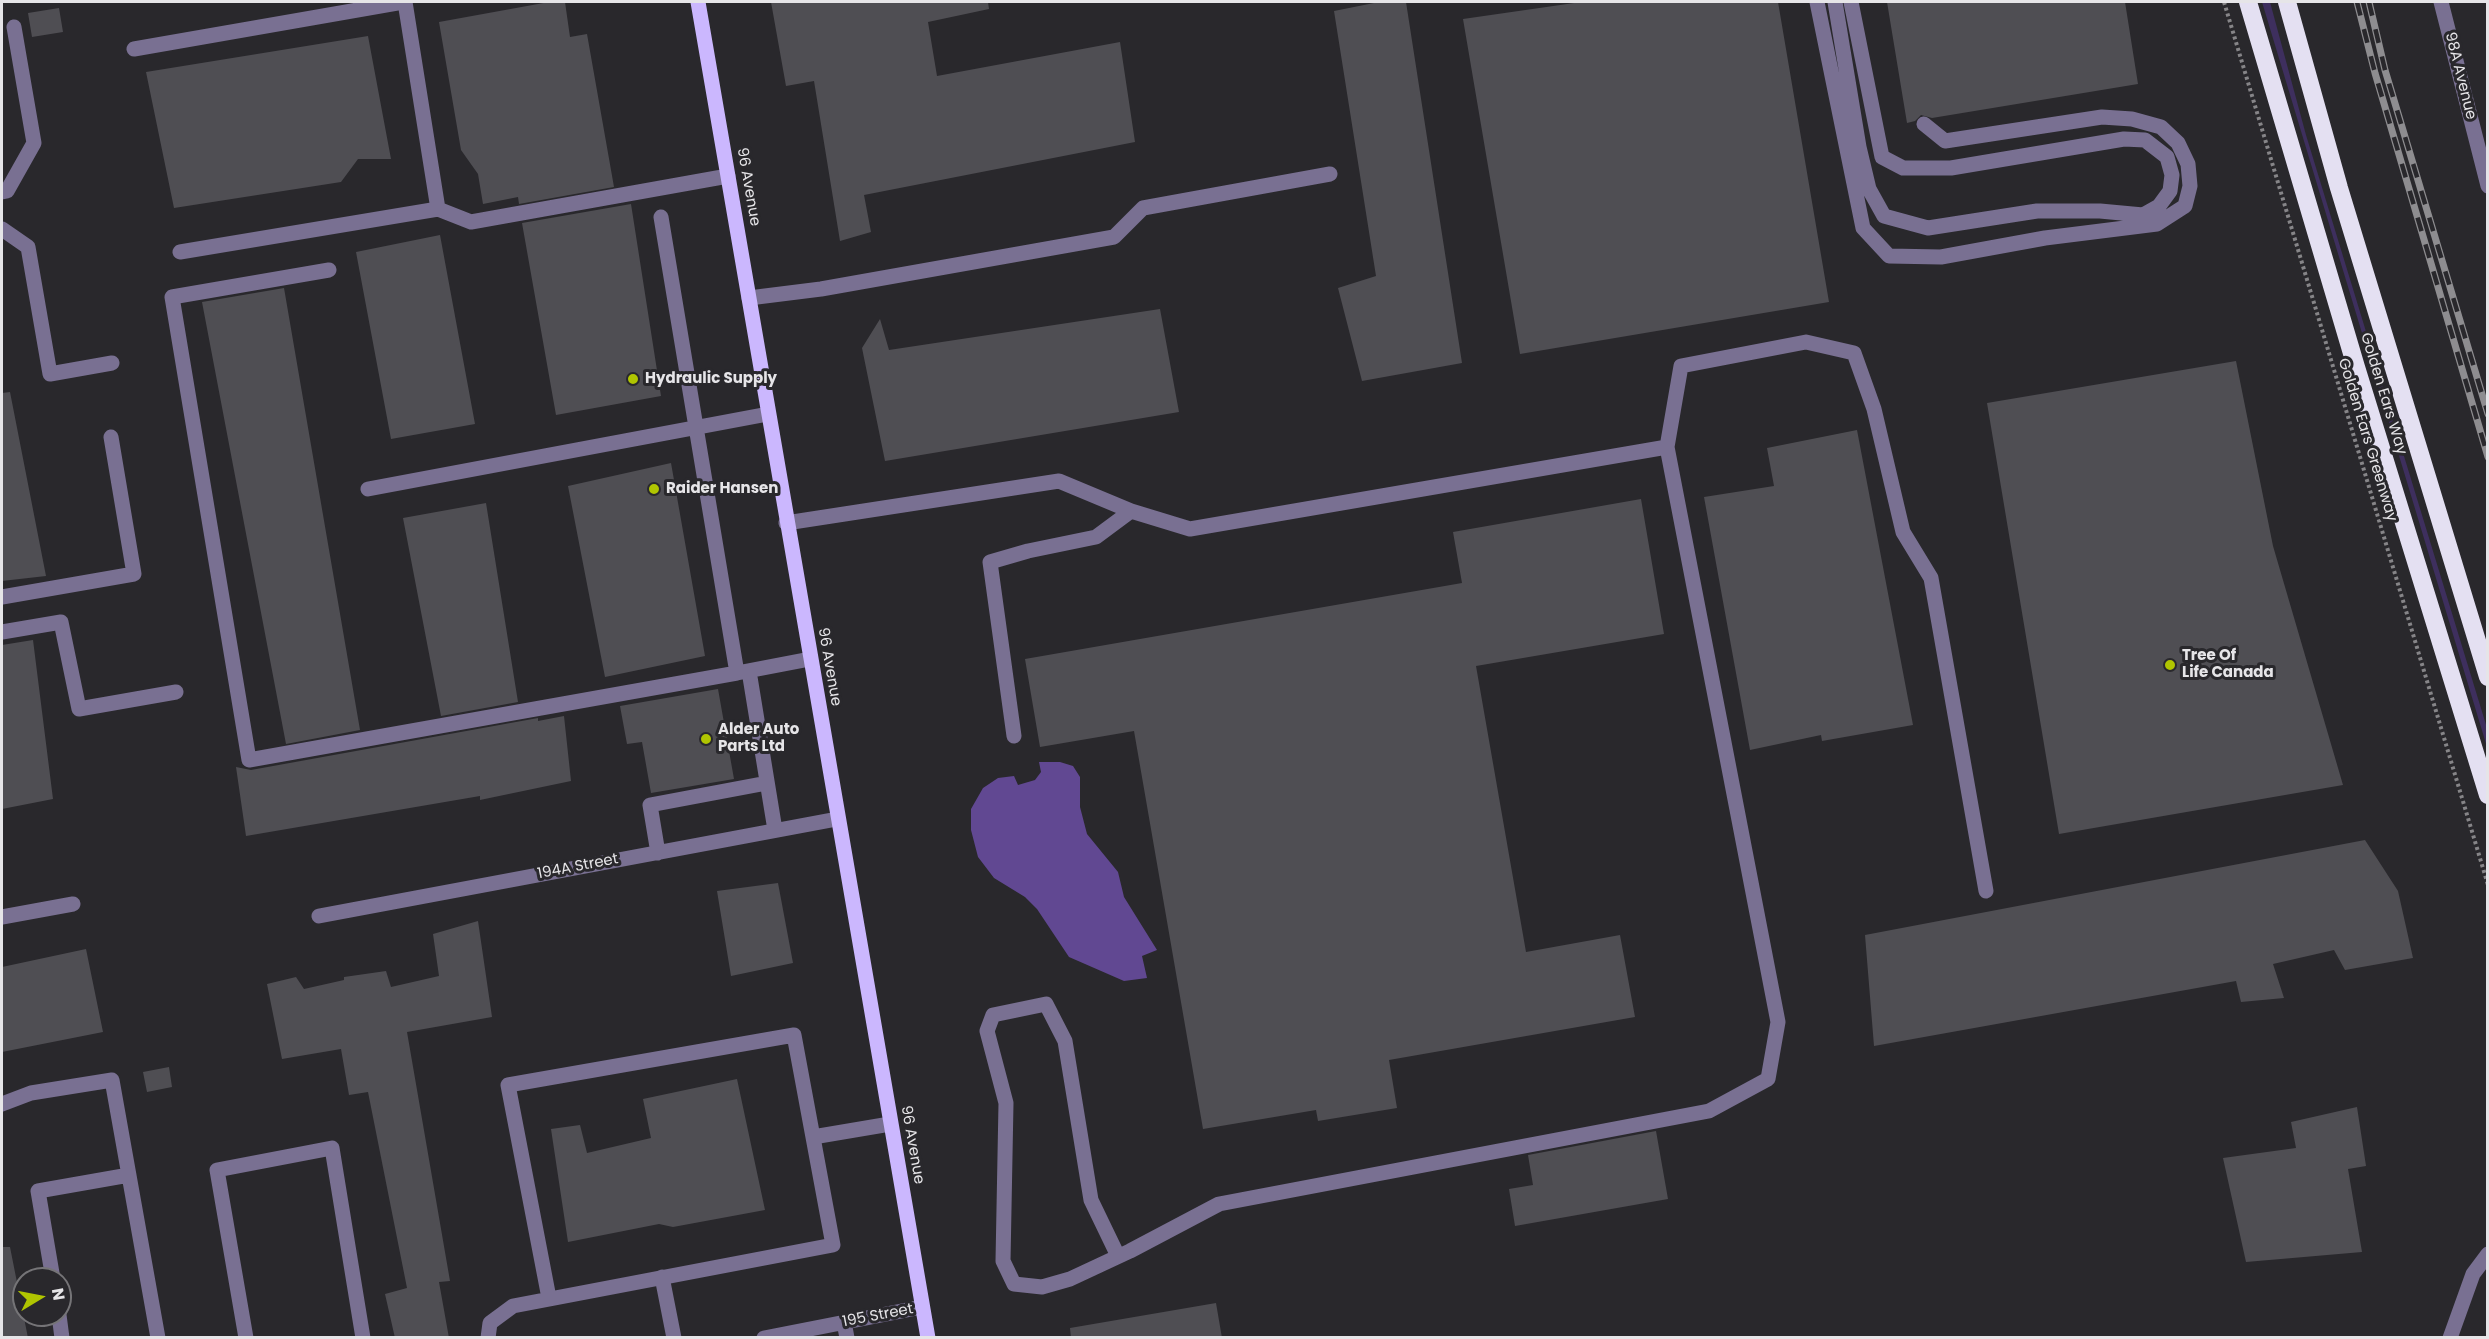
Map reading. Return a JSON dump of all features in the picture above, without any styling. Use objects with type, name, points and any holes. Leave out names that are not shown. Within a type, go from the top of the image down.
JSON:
[{"type":"highway","name":"Golden Ears Way","points":[[2248,2],[2356,367],[2487,795]]},
{"type":"highway","name":"Golden Ears Way","points":[[2287,2],[2339,188],[2487,676]]},
{"type":"main road","name":"96 Avenue","points":[[698,2],[928,1338]]},
{"type":"street","points":[[134,49],[404,2],[438,209]]},
{"type":"street","points":[[1817,2],[1863,228],[1889,256],[1941,257],[2045,238],[2157,224],[2185,206],[2190,186],[2188,164],[2178,143],[2161,127],[2132,119],[2102,117],[1945,141],[1924,124]]},
{"type":"street","points":[[1835,2],[1858,147],[1869,189],[1884,216],[1928,228],[2037,211],[2100,211],[2143,215],[2159,206],[2170,191],[2172,175],[2167,157],[2145,140],[2124,139],[1951,168],[1904,168],[1882,157],[1851,2]]},
{"type":"street","name":"98A Avenue","points":[[2441,2],[2487,186]]},
{"type":"street","points":[[2,192],[7,191],[34,142],[14,27]]},
{"type":"street","points":[[748,298],[821,290],[1114,237],[1143,208],[1330,174]]},
{"type":"street","points":[[180,252],[438,209],[471,222],[728,176]]},
{"type":"street","points":[[661,217],[697,428],[775,830]]},
{"type":"street","points":[[2,229],[28,247],[50,374],[112,363]]},
{"type":"street","points":[[329,270],[172,297],[249,760],[810,659]]},
{"type":"street","points":[[1118,1256],[1091,1200],[1065,1041],[1046,1004],[993,1015],[987,1031],[1006,1103],[1003,1261],[1014,1284],[1042,1287],[1070,1279],[1118,1256],[1219,1204],[1709,1111],[1768,1079],[1778,1022],[1667,447],[1681,366],[1806,342],[1854,353],[1874,409],[1903,531],[1930,578],[1986,891]]},
{"type":"street","points":[[369,489],[768,414]]},
{"type":"street","points":[[2,597],[134,574],[111,437]]},
{"type":"street","points":[[786,523],[1059,481],[1131,511],[1190,529],[1667,447]]},
{"type":"street","points":[[1014,736],[990,562],[1028,551],[1096,537],[1131,511]]},
{"type":"street","points":[[2,632],[61,622],[79,709],[176,692]]},
{"type":"street","points":[[658,853],[650,805],[767,783]]},
{"type":"street","name":"194A Street","points":[[318,916],[837,819]]},
{"type":"street","points":[[2,917],[73,904]]},
{"type":"street","points":[[488,1338],[490,1323],[513,1306],[833,1245],[794,1035],[508,1085],[549,1298]]},
{"type":"street","points":[[2,1104],[31,1093],[112,1080],[158,1338]]},
{"type":"street","points":[[813,1137],[890,1124]]},
{"type":"street","points":[[246,1338],[217,1170],[332,1148],[363,1338]]},
{"type":"street","points":[[50,1267],[38,1191],[129,1175]]},
{"type":"street","points":[[2450,1338],[2473,1274],[2487,1254]]},
{"type":"street","points":[[662,1277],[674,1338]]},
{"type":"street","name":"195 Street","points":[[764,1338],[846,1330],[922,1307]]},
{"type":"path","name":"Golden Ears Greenway","points":[[2223,2],[2487,885]]},
{"type":"shaded area","points":[[2262,2],[2270,2],[2306,135],[2487,728],[2487,747]]},
{"type":"shaded area","points":[[1039,762],[1060,762],[1073,766],[1080,777],[1080,807],[1087,834],[1118,872],[1124,897],[1157,950],[1142,956],[1147,978],[1124,981],[1069,957],[1037,909],[1025,897],[994,878],[978,857],[971,830],[971,809],[983,788],[998,778],[1014,776],[1018,785],[1035,780],[1041,772]]},
{"type":"building","points":[[549,2],[565,2],[570,37],[587,34],[614,187],[519,204],[518,197],[483,204],[478,174],[461,150],[439,22]]},
{"type":"building","points":[[771,2],[988,2],[989,9],[928,22],[937,76],[1120,42],[1135,142],[864,195],[871,232],[840,241],[814,81],[786,86]]},
{"type":"building","points":[[1379,2],[1406,2],[1462,363],[1362,381],[1338,288],[1376,276],[1334,11]]},
{"type":"building","points":[[1581,2],[1778,2],[1829,302],[1520,354],[1463,19]]},
{"type":"building","points":[[1887,2],[2125,2],[2138,84],[1932,118],[1921,115],[1915,121],[1907,123]]},
{"type":"building","points":[[59,8],[63,32],[32,37],[28,13]]},
{"type":"building","points":[[368,36],[391,159],[358,159],[341,182],[174,208],[146,72]]},
{"type":"building","points":[[631,204],[661,396],[556,415],[522,223]]},
{"type":"building","points":[[440,235],[475,424],[391,439],[356,252]]},
{"type":"building","points":[[284,288],[360,730],[286,744],[202,302]]},
{"type":"building","points":[[1160,309],[1179,412],[885,461],[862,348],[880,319],[889,350]]},
{"type":"building","name":"Tree Of Life Canada","points":[[2236,361],[2273,546],[2343,785],[2059,834],[1987,403]]},
{"type":"building","points":[[10,392],[46,576],[2,581],[2,393]]},
{"type":"building","points":[[1857,430],[1913,725],[1822,741],[1821,735],[1750,750],[1704,497],[1774,486],[1767,448]]},
{"type":"building","points":[[671,463],[705,656],[605,677],[568,486]]},
{"type":"building","points":[[1641,499],[1664,634],[1476,666],[1526,952],[1620,935],[1635,1017],[1389,1060],[1397,1108],[1318,1121],[1316,1110],[1203,1129],[1134,731],[1040,747],[1025,659],[1462,583],[1453,532]]},
{"type":"building","points":[[486,503],[518,702],[441,716],[403,518]]},
{"type":"building","points":[[33,640],[53,799],[2,809],[2,645]]},
{"type":"building","points":[[718,689],[734,779],[651,793],[642,742],[627,744],[620,706]]},
{"type":"building","points":[[564,716],[571,781],[480,800],[480,796],[246,836],[236,767],[251,770],[538,718],[538,721]]},
{"type":"building","points":[[2365,840],[2398,891],[2413,958],[2345,970],[2334,950],[2273,964],[2284,998],[2241,1002],[2236,981],[1874,1046],[1865,935]]},
{"type":"building","points":[[778,883],[793,963],[731,976],[717,891]]},
{"type":"building","points":[[478,921],[492,1017],[407,1032],[450,1281],[439,1282],[449,1338],[395,1338],[385,1294],[407,1288],[368,1092],[349,1095],[341,1049],[282,1059],[267,984],[296,977],[304,989],[344,980],[344,977],[386,971],[391,987],[439,976],[433,934]]},
{"type":"building","points":[[86,949],[103,1032],[2,1052],[2,967]]},
{"type":"building","points":[[169,1067],[172,1087],[147,1092],[143,1072]]},
{"type":"building","points":[[737,1079],[765,1210],[673,1227],[659,1224],[568,1242],[551,1129],[580,1125],[587,1153],[651,1138],[643,1099]]},
{"type":"building","points":[[2357,1107],[2366,1166],[2348,1169],[2362,1252],[2246,1262],[2223,1158],[2296,1148],[2291,1122]]},
{"type":"building","points":[[1656,1131],[1668,1199],[1515,1226],[1509,1189],[1533,1185],[1528,1155]]},
{"type":"building","points":[[2,1247],[10,1247],[14,1267],[12,1267],[12,1327],[26,1327],[28,1338],[2,1338]]},
{"type":"building","points":[[1216,1303],[1222,1338],[1071,1338],[1070,1328]]},
{"type":"railway","points":[[2357,2],[2375,73],[2488,457]]},
{"type":"railway","points":[[2369,2],[2385,70],[2488,414]]},
{"type":"place","name":"Hydraulic Supply","points":[[633,379]]},
{"type":"place","name":"Raider Hansen","points":[[654,489]]},
{"type":"place","name":"Tree Of Life Canada","points":[[2170,665]]},
{"type":"place","name":"Alder Auto Parts Ltd","points":[[706,739]]}]
